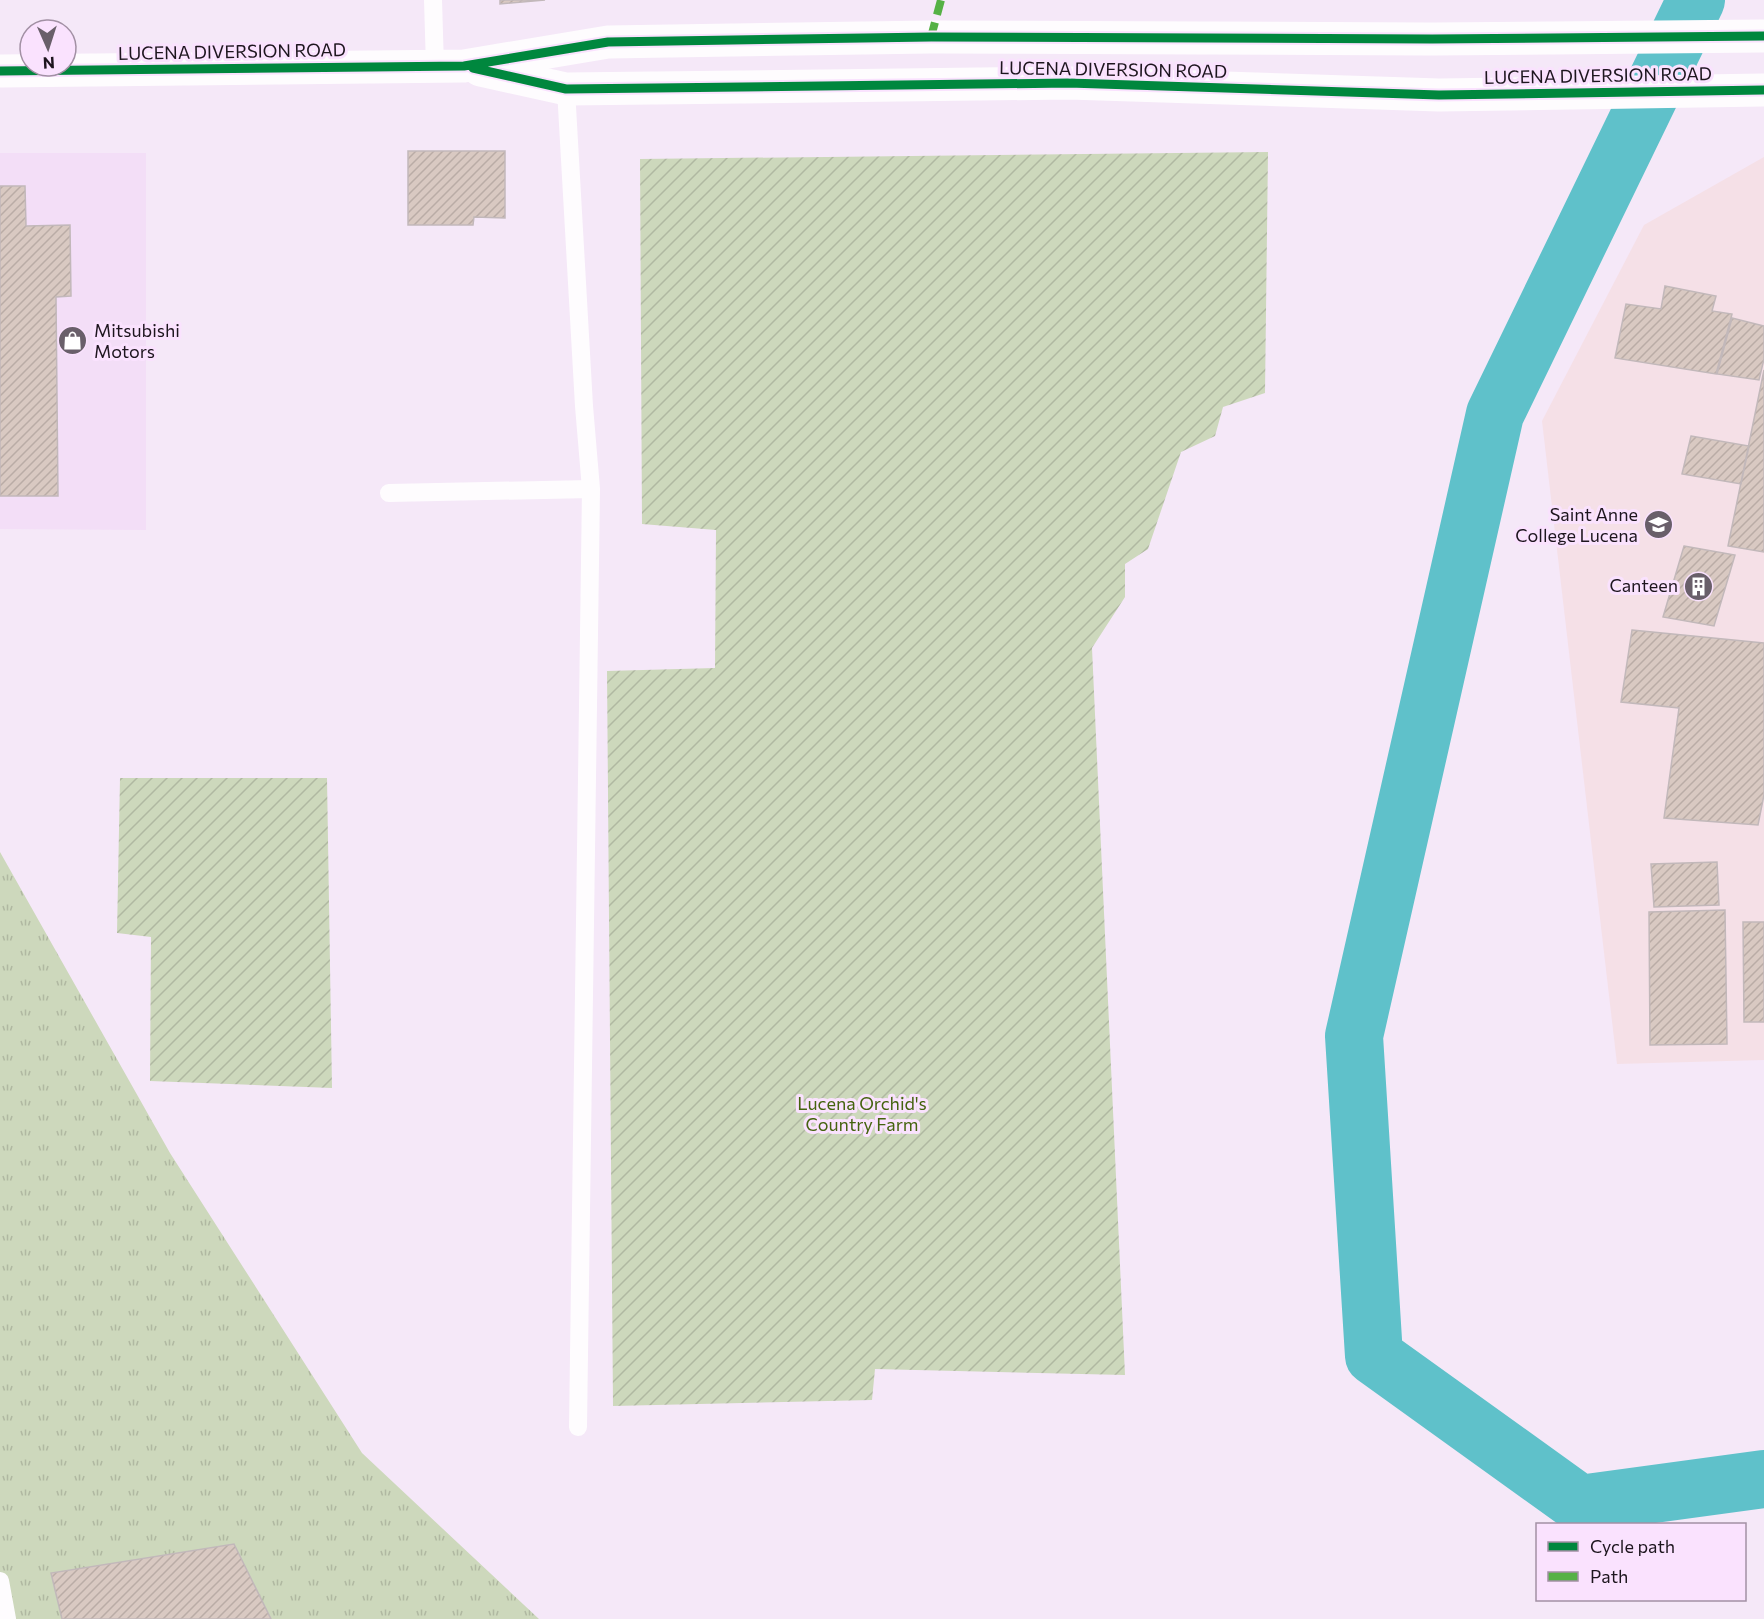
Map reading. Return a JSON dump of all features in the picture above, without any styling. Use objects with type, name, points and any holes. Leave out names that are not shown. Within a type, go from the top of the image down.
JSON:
[{"type":"highway","name":"LUCENA DIVERSION ROAD","points":[[0,71],[450,66],[608,42],[932,37],[1432,39],[1764,36]]},
{"type":"highway","name":"LUCENA DIVERSION ROAD","points":[[450,66],[566,89],[1069,83],[1439,95],[1764,90]]},
{"type":"lane","points":[[433,0],[450,66]]},
{"type":"lane","points":[[566,89],[583,395],[591,489],[578,1427]]},
{"type":"lane","points":[[389,494],[591,489]]},
{"type":"lane","points":[[0,1581],[7,1619]]},
{"type":"shaded area","name":"Mitsubishi Motors","points":[[0,153],[146,153],[146,530],[0,529]]},
{"type":"shaded area","name":"Saint Anne College Lucena","points":[[1764,157],[1764,1060],[1617,1064],[1542,421],[1644,225]]},
{"type":"green space","name":"Lucena Orchid's Country Farm","points":[[1268,152],[1265,393],[1223,407],[1215,436],[1181,452],[1148,549],[1125,564],[1125,597],[1092,648],[1125,1375],[875,1369],[872,1400],[613,1406],[607,671],[715,668],[716,530],[642,524],[640,159]]},
{"type":"green space","points":[[120,778],[327,778],[332,1088],[150,1081],[151,937],[117,933]]},
{"type":"green space","points":[[0,852],[170,1153],[362,1453],[539,1619],[0,1619]]},
{"type":"building","points":[[500,0],[545,0],[500,4]]},
{"type":"building","points":[[408,151],[505,151],[505,218],[474,217],[473,225],[408,225]]},
{"type":"building","points":[[0,186],[25,186],[26,226],[70,225],[71,296],[56,297],[58,496],[0,496]]},
{"type":"building","points":[[1665,286],[1716,296],[1712,311],[1732,314],[1716,374],[1615,358],[1626,304],[1661,309]]},
{"type":"building","points":[[1732,318],[1764,326],[1764,359],[1759,380],[1717,374]]},
{"type":"building","points":[[1764,370],[1764,552],[1728,546]]},
{"type":"building","points":[[1691,436],[1749,446],[1741,484],[1682,474]]},
{"type":"building","name":"Canteen","points":[[1684,546],[1735,555],[1714,626],[1663,617]]},
{"type":"building","points":[[1632,630],[1764,643],[1764,795],[1758,825],[1664,818],[1679,708],[1621,702]]},
{"type":"building","points":[[1717,862],[1719,905],[1654,907],[1651,864]]},
{"type":"building","points":[[1725,910],[1727,1044],[1650,1045],[1649,912]]},
{"type":"building","points":[[1743,922],[1764,922],[1764,1022],[1744,1022]]},
{"type":"building","points":[[234,1544],[271,1619],[62,1619],[51,1573]]},
{"type":"waterway","points":[[1696,0],[1495,414],[1354,1036],[1374,1356],[1580,1504],[1764,1479]]},
{"type":"marked path","points":[[931,37],[941,0]]},
{"type":"cycle path","points":[[0,71],[464,66],[608,42],[931,37],[1432,39],[1764,36]]},
{"type":"cycle path","points":[[473,68],[566,89],[1069,83],[1439,95],[1764,90]]},
{"type":"place","name":"Mitsubishi Motors","points":[[73,341]]},
{"type":"place","name":"Saint Anne College Lucena","points":[[1659,525]]},
{"type":"place","name":"Canteen","points":[[1699,586]]}]
